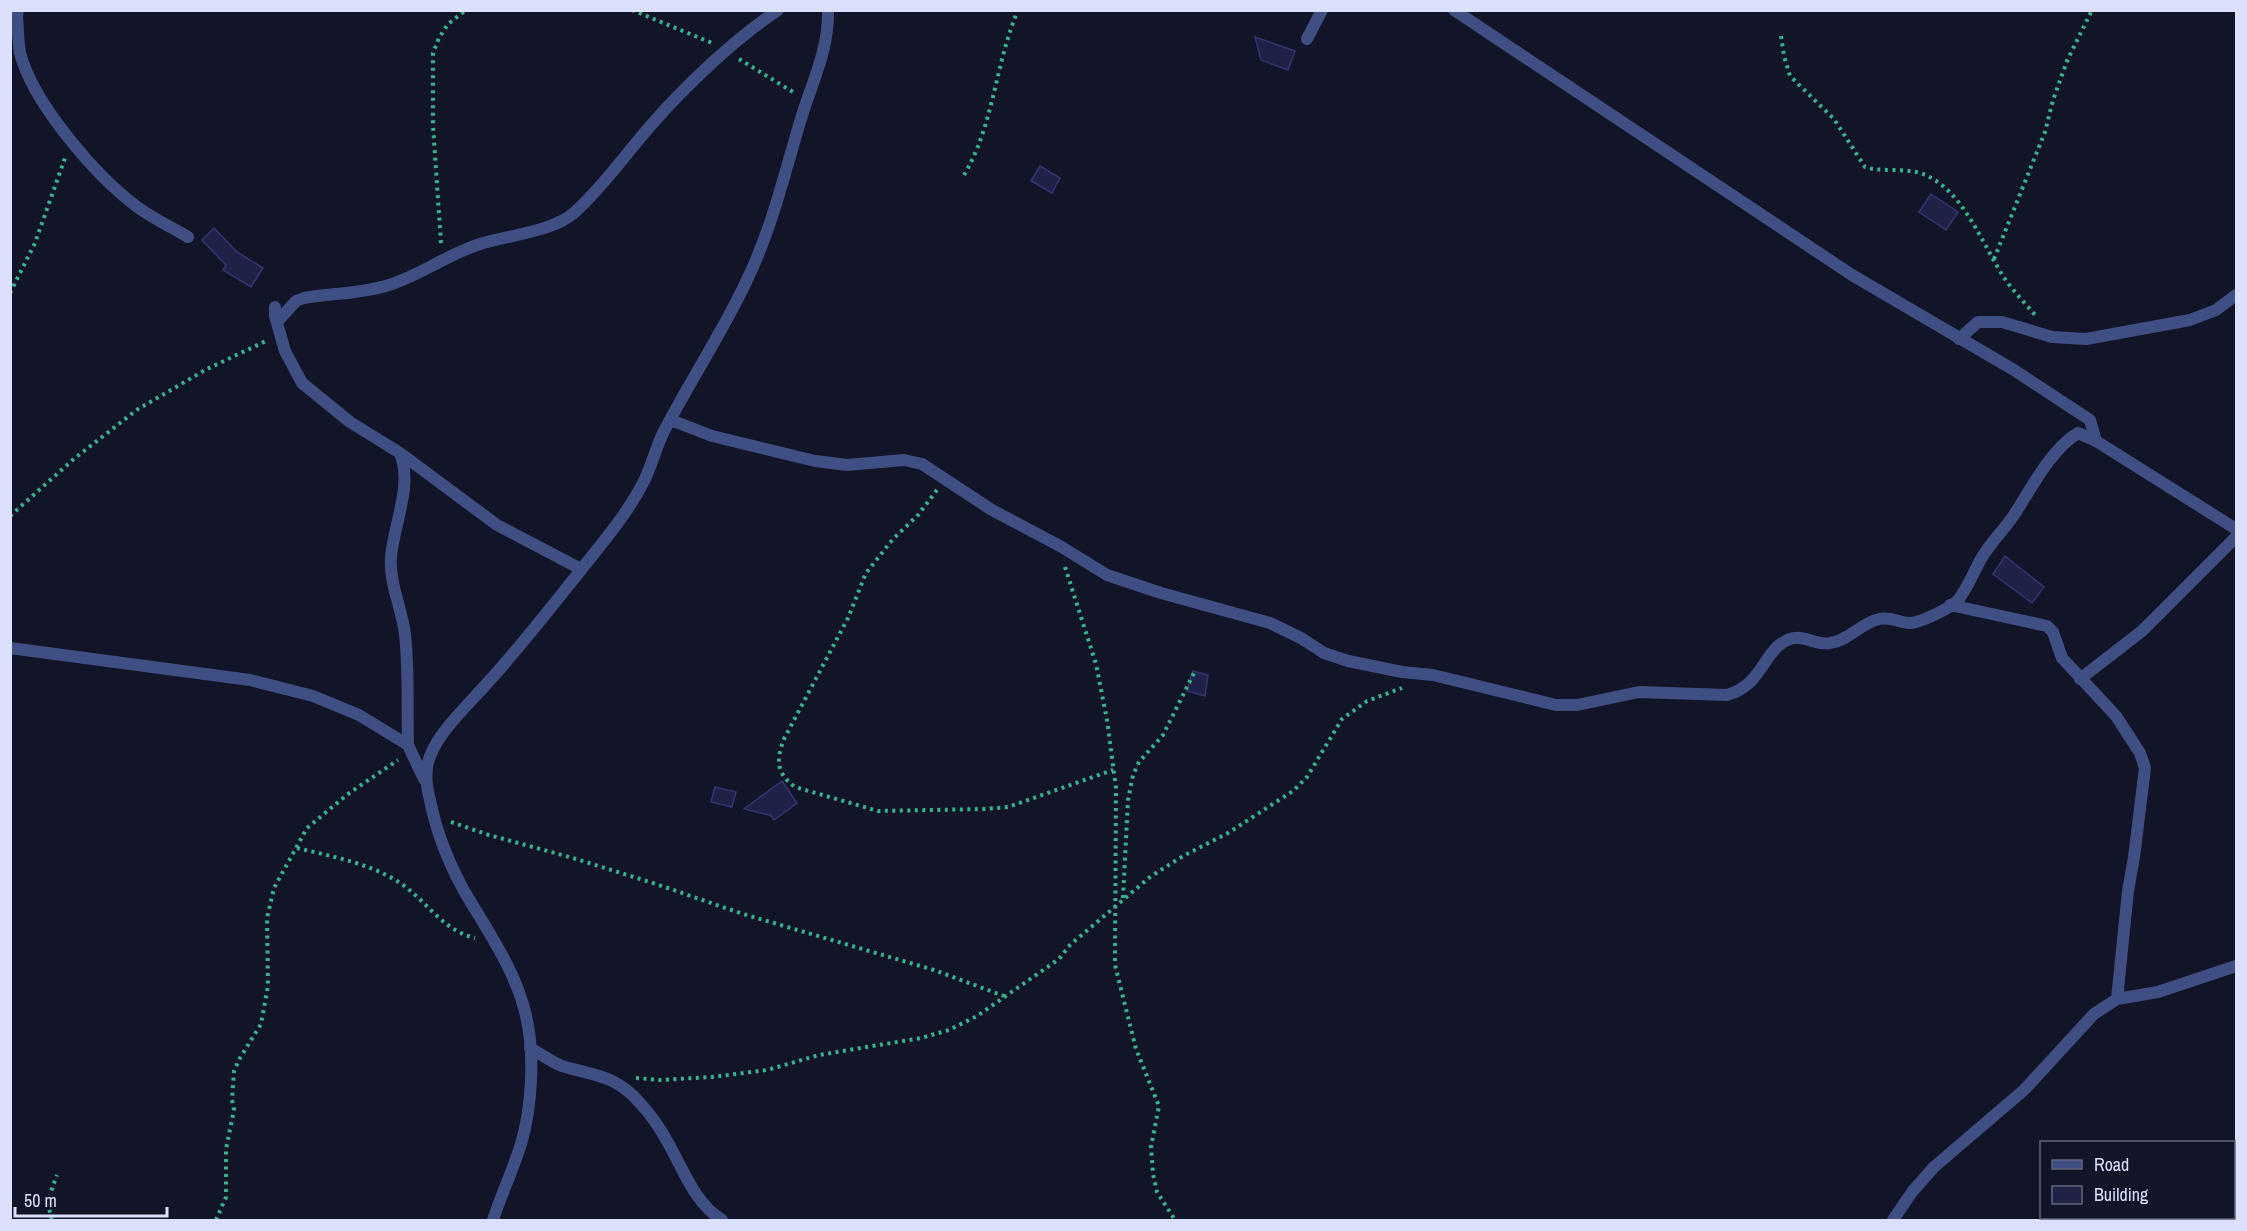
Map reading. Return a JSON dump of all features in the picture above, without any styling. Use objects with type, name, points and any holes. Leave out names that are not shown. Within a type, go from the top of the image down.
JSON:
[{"type":"street","points":[[18,10],[20,53],[30,80],[46,109],[109,183],[137,207],[188,237]]},
{"type":"street","points":[[278,328],[296,301],[316,296],[359,292],[389,285],[442,259],[482,244],[553,225],[570,216],[598,188],[654,122],[728,51],[778,10]]},
{"type":"street","points":[[426,783],[429,758],[437,739],[501,668],[581,569],[635,496],[697,370],[748,279],[773,214],[825,48],[828,10]]},
{"type":"street","points":[[1307,39],[1322,10]]},
{"type":"street","points":[[1454,10],[1852,275],[2014,370],[2090,420],[2096,441]]},
{"type":"street","points":[[1959,339],[1978,322],[2002,322],[2052,337],[2086,339],[2190,320],[2216,310],[2236,295]]},
{"type":"street","points":[[275,307],[285,351],[302,383],[350,422],[400,453],[496,525],[581,569]]},
{"type":"street","points":[[671,420],[712,436],[825,463],[847,465],[904,460],[915,462],[927,466],[1001,515],[1060,546],[1107,575],[1161,593],[1270,622],[1337,657],[1402,672],[1433,675],[1556,705],[1577,705],[1639,692],[1727,695],[1739,692],[1748,686],[1773,653],[1787,640],[1798,638],[1831,643],[1878,619],[1890,618],[1911,623],[1956,603],[1983,555],[2013,516],[2036,480],[2069,438],[2078,433],[2096,441],[2236,529]]},
{"type":"street","points":[[400,453],[404,463],[404,486],[391,556],[391,571],[405,632],[410,748],[426,783],[433,816],[444,848],[521,997],[527,1018],[530,1048],[528,1111],[521,1144],[493,1221]]},
{"type":"street","points":[[2080,679],[2142,631],[2236,537]]},
{"type":"street","points":[[1950,605],[2047,626],[2053,632],[2062,657],[2116,716],[2140,753],[2145,768],[2128,891],[2117,999]]},
{"type":"street","points":[[10,648],[250,680],[313,696],[360,715],[410,748]]},
{"type":"street","points":[[1893,1221],[1912,1192],[1934,1167],[2024,1090],[2094,1014],[2117,999],[2158,992],[2236,966]]},
{"type":"street","points":[[530,1048],[560,1065],[606,1076],[626,1089],[640,1103],[667,1140],[686,1179],[702,1202],[722,1221]]},
{"type":"path","points":[[442,259],[433,126],[433,53],[448,24],[466,10]]},
{"type":"path","points":[[632,10],[728,51],[790,91],[809,96]]},
{"type":"path","points":[[964,175],[981,140],[1006,45],[1018,10]]},
{"type":"path","points":[[1994,259],[2045,132],[2053,100],[2067,61],[2092,10]]},
{"type":"path","points":[[1781,36],[1784,56],[1791,75],[1834,119],[1865,167],[1919,173],[1935,181],[1965,212],[1980,233],[2006,279],[2052,337]]},
{"type":"path","points":[[10,293],[35,243],[71,140]]},
{"type":"path","points":[[10,516],[75,458],[138,409],[278,328]]},
{"type":"path","points":[[942,478],[932,498],[893,539],[866,573],[848,618],[777,756],[779,766],[788,782],[795,787],[878,811],[984,809],[1008,807],[1113,770]]},
{"type":"path","points":[[1060,546],[1096,664],[1107,720],[1116,812],[1115,965],[1136,1048],[1159,1106],[1151,1147],[1157,1192],[1175,1221]]},
{"type":"path","points":[[1123,899],[1128,800],[1133,775],[1139,762],[1163,735],[1194,673]]},
{"type":"path","points":[[606,1076],[660,1080],[712,1077],[767,1070],[819,1055],[921,1038],[949,1030],[977,1016],[1059,959],[1070,945],[1150,877],[1183,856],[1228,833],[1293,791],[1307,777],[1342,719],[1367,701],[1406,686]]},
{"type":"path","points":[[216,1221],[226,1197],[226,1149],[234,1110],[232,1100],[234,1071],[261,1024],[268,986],[267,918],[274,888],[307,828],[323,813],[410,748]]},
{"type":"path","points":[[433,816],[489,835],[656,884],[743,914],[934,970],[1005,996]]},
{"type":"path","points":[[297,848],[379,871],[400,883],[438,918],[455,930],[472,938],[493,940]]},
{"type":"path","points":[[52,1221],[48,1210],[49,1199],[57,1175]]},
{"type":"building","points":[[1255,37],[1295,51],[1288,70],[1261,60]]},
{"type":"building","points":[[1040,166],[1060,178],[1052,193],[1031,181]]},
{"type":"building","points":[[1931,194],[1958,212],[1946,230],[1919,212]]},
{"type":"building","points":[[214,228],[237,252],[263,268],[251,287],[223,270],[226,265],[202,240]]},
{"type":"building","points":[[2005,556],[2044,587],[2032,603],[1993,574]]},
{"type":"building","points":[[1193,671],[1208,675],[1205,696],[1187,691]]},
{"type":"building","points":[[782,781],[797,803],[774,820],[770,815],[744,809]]},
{"type":"building","points":[[715,787],[736,792],[732,807],[711,802]]}]
